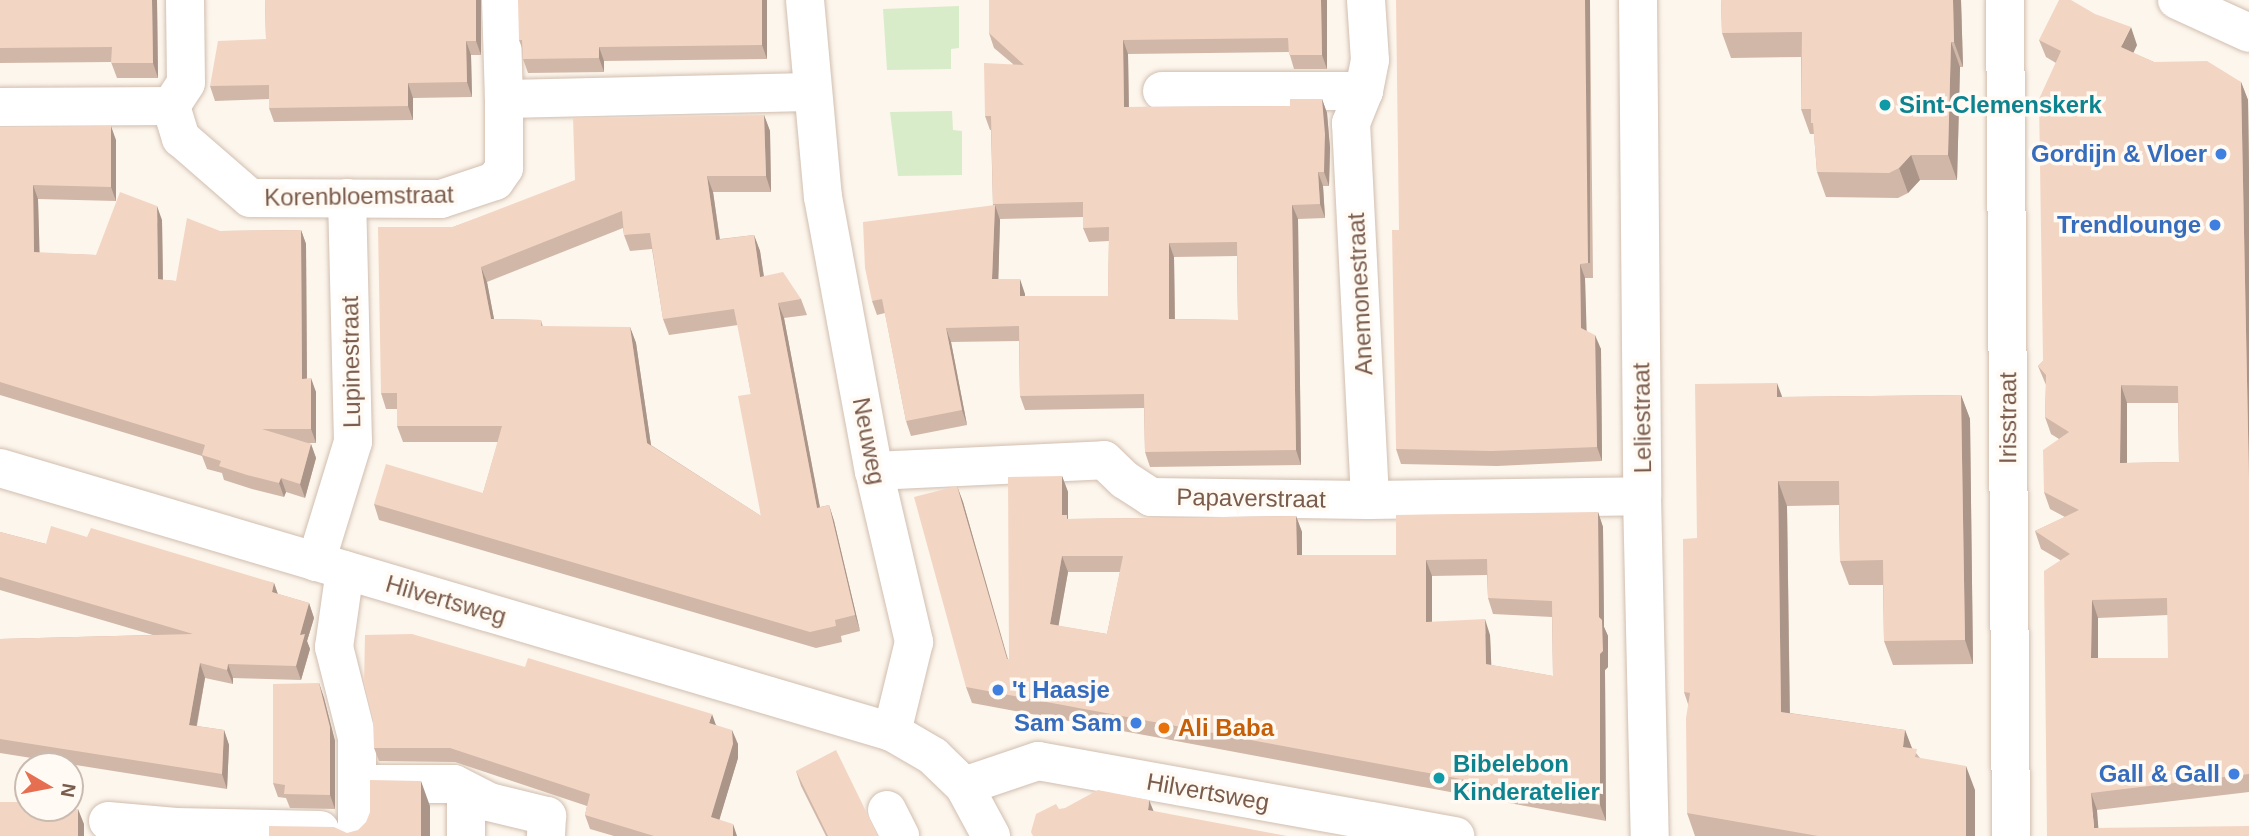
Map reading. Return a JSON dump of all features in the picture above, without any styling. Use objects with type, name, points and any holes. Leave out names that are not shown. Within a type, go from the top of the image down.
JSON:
[{"type":"street","points":[[0,107],[171,106],[186,83],[186,0]]},
{"type":"street","name":"Korenbloemstraat","points":[[171,106],[181,138],[250,198],[441,199],[495,181],[504,168],[501,0]]},
{"type":"street","name":"Neuweg","points":[[805,0],[823,197],[874,471],[914,642],[892,732]]},
{"type":"street","name":"Anemonestraat","points":[[1366,0],[1370,60],[1364,91],[1351,123],[1370,500]]},
{"type":"street","name":"Leliestraat","points":[[1639,0],[1642,496],[1650,836]]},
{"type":"street","name":"Irisstraat","points":[[2005,0],[2011,836]]},
{"type":"street","points":[[2177,0],[2249,33]]},
{"type":"street","points":[[1162,91],[1364,91]]},
{"type":"street","points":[[504,99],[812,92]]},
{"type":"street","name":"Lupinestraat","points":[[347,198],[353,442],[330,566],[334,647],[357,738],[357,834]]},
{"type":"street","name":"Papaverstraat","points":[[874,471],[1104,460],[1125,480],[1152,497],[1370,500],[1642,496]]},
{"type":"street","name":"Hilvertsweg","points":[[0,468],[892,732]]},
{"type":"street","points":[[892,732],[933,756],[964,786],[991,836]]},
{"type":"street","name":"Hilvertsweg","points":[[964,786],[1038,761],[1455,836]]},
{"type":"street","points":[[357,783],[454,785],[489,802],[550,823]]},
{"type":"street","points":[[466,792],[466,836]]},
{"type":"street","points":[[108,821],[176,827],[357,834]]},
{"type":"green space","points":[[959,6],[959,48],[951,49],[951,69],[887,70],[883,9]]},
{"type":"green space","points":[[952,111],[953,130],[962,131],[962,175],[898,176],[890,112]]},
{"type":"building","points":[[0,0],[152,0],[153,63],[111,63],[112,47],[0,48]]},
{"type":"building","points":[[265,0],[476,0],[476,41],[466,41],[467,82],[408,83],[408,106],[269,108],[269,85],[210,86],[218,41],[266,39]]},
{"type":"building","points":[[518,0],[762,0],[762,45],[599,47],[599,58],[523,59],[522,40],[519,40]]},
{"type":"building","points":[[989,0],[1321,0],[1322,55],[1289,55],[1288,38],[1123,40],[1124,107],[1290,106],[1290,99],[1322,99],[1325,134],[1324,172],[1318,172],[1320,204],[1292,205],[1296,450],[1145,452],[1144,394],[1020,396],[1019,326],[946,328],[962,410],[906,421],[882,299],[872,301],[865,268],[863,222],[995,205],[992,279],[1020,279],[1020,296],[1108,296],[1109,227],[1083,228],[1083,202],[993,204],[991,116],[985,116],[984,63],[1024,65],[989,33]],"holes":[[[1237,242],[1238,320],[1169,319],[1169,243]]]},
{"type":"building","points":[[1396,0],[1585,0],[1588,263],[1580,264],[1581,328],[1595,335],[1597,447],[1492,451],[1396,449],[1392,230],[1399,230]]},
{"type":"building","name":"Sint-Clemenskerk","points":[[1721,0],[1953,0],[1954,42],[1951,42],[1948,155],[1911,155],[1899,168],[1889,173],[1817,172],[1811,109],[1801,109],[1802,32],[1722,33]]},
{"type":"building","points":[[2059,0],[2071,0],[2095,14],[2131,27],[2121,47],[2154,62],[2207,61],[2241,82],[2249,479],[2249,774],[2091,793],[2094,828],[2249,826],[2249,836],[2047,836],[2044,571],[2070,554],[2035,531],[2079,510],[2044,492],[2043,450],[2069,432],[2045,417],[2046,375],[2038,366],[2043,361],[2039,99],[2061,51],[2039,40]],"holes":[[[2121,385],[2178,386],[2179,462],[2120,463]],[[2167,598],[2168,658],[2091,658],[2092,600]]]},
{"type":"building","points":[[764,115],[766,176],[707,176],[716,240],[754,235],[760,277],[783,272],[801,299],[778,303],[817,508],[829,505],[855,615],[835,620],[836,626],[810,632],[374,504],[386,464],[483,493],[502,426],[397,426],[397,393],[381,393],[378,227],[453,227],[575,180],[573,118]],"holes":[[[622,211],[624,235],[650,233],[663,319],[734,309],[751,394],[738,396],[761,516],[647,443],[630,327],[541,326],[541,320],[491,319],[481,267]]]},
{"type":"building","points":[[111,126],[111,187],[33,185],[34,252],[96,255],[120,192],[157,206],[158,279],[176,281],[187,218],[220,231],[301,230],[302,379],[311,378],[311,429],[262,429],[311,444],[300,484],[281,478],[279,483],[219,466],[221,461],[202,455],[205,445],[0,382],[0,127]]},
{"type":"building","points":[[1777,383],[1777,397],[1961,395],[1965,640],[1884,641],[1883,560],[1840,561],[1839,481],[1778,481],[1781,712],[1905,730],[1903,747],[1917,749],[1915,757],[1966,766],[1966,836],[1818,836],[1687,813],[1686,718],[1690,693],[1684,692],[1683,539],[1697,538],[1695,384]]},
{"type":"building","points":[[1062,476],[1062,515],[1067,515],[1067,519],[1296,516],[1297,555],[1396,555],[1396,515],[1598,512],[1599,617],[1602,620],[1603,651],[1600,654],[1600,805],[966,687],[914,497],[957,486],[1009,659],[1008,477]],"holes":[[[1062,556],[1123,556],[1107,634],[1050,624]],[[1487,559],[1488,598],[1552,601],[1553,676],[1486,664],[1485,619],[1426,622],[1426,560]]]},
{"type":"building","points":[[51,526],[87,537],[91,528],[274,583],[272,592],[309,603],[300,635],[305,634],[296,666],[228,664],[227,670],[200,663],[189,725],[224,730],[222,774],[0,739],[0,639],[193,634],[0,577],[0,532],[46,544]]},
{"type":"building","points":[[412,634],[525,667],[528,658],[712,714],[709,723],[732,730],[733,744],[711,817],[733,824],[733,836],[654,836],[585,815],[590,794],[450,748],[374,748],[373,719],[364,683],[365,635]]},
{"type":"building","points":[[319,683],[330,727],[330,795],[284,794],[285,785],[273,783],[273,684]]},
{"type":"building","points":[[836,750],[878,836],[828,836],[796,771]]},
{"type":"building","points":[[370,780],[421,781],[421,836],[269,836],[269,826],[334,827],[347,833],[358,830],[366,822],[370,812]]},
{"type":"building","points":[[1098,790],[1149,800],[1148,810],[1287,836],[1033,836],[1031,832],[1036,814],[1056,804],[1059,809],[1065,808]]},
{"type":"building","points":[[0,802],[14,802],[14,822],[78,822],[78,836],[0,836]]},
{"type":"place","name":"Sint-Clemenskerk","points":[[1885,105]]},
{"type":"place","name":"Gordijn & Vloer","points":[[2221,154]]},
{"type":"place","name":"Trendlounge","points":[[2215,225]]},
{"type":"place","name":"'t Haasje","points":[[998,690]]},
{"type":"place","name":"Sam Sam","points":[[1136,723]]},
{"type":"place","name":"Ali Baba","points":[[1164,728]]},
{"type":"place","name":"Gall & Gall","points":[[2234,774]]},
{"type":"place","name":"Bibelebon Kinderatelier","points":[[1439,778]]}]
